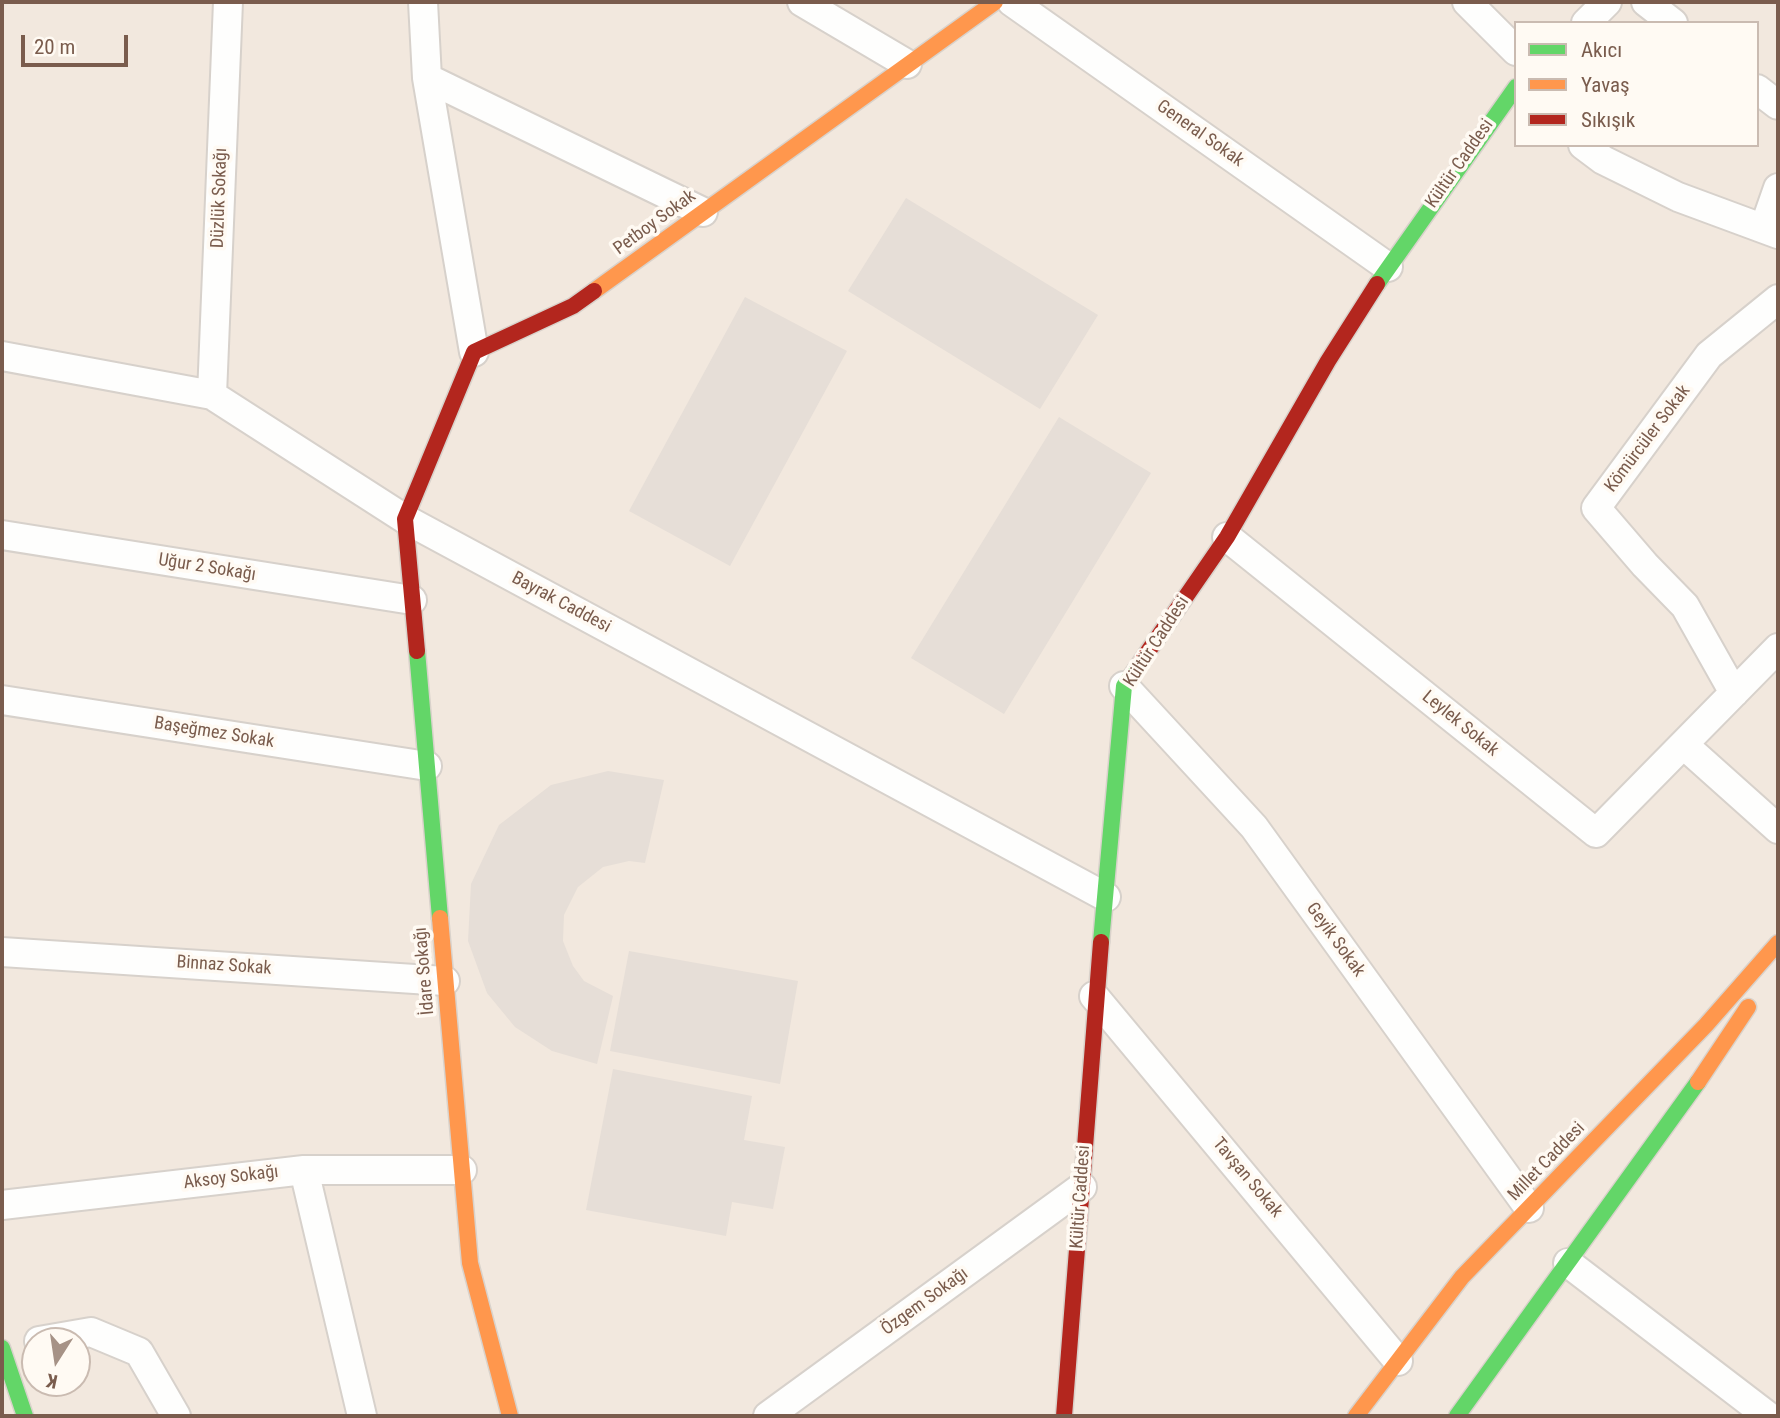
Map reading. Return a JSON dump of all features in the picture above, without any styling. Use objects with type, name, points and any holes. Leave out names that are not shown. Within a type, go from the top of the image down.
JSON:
[{"type":"main road","name":"Petboy Sokak","points":[[474,352],[573,306],[995,2]]},
{"type":"main road","name":"Kültür Caddesi","points":[[1064,1416],[1094,996],[1106,897],[1124,686],[1227,537],[1328,361],[1388,267],[1514,91]]},
{"type":"main road","points":[[405,519],[474,352]]},
{"type":"main road","name":"İdare Sokağı","points":[[405,519],[470,1263],[510,1416]]},
{"type":"main road","name":"Millet Caddesi","points":[[1356,1416],[1462,1277],[1706,1025],[1778,943]]},
{"type":"main road","points":[[1457,1416],[1689,1096],[1778,961]]},
{"type":"main road","points":[[2,1348],[25,1416]]},
{"type":"street","name":"Düzlük Sokağı","points":[[212,395],[228,2]]},
{"type":"street","points":[[422,2],[427,78],[474,352]]},
{"type":"street","points":[[802,2],[907,64]]},
{"type":"street","name":"General Sokak","points":[[1012,2],[1388,267]]},
{"type":"street","points":[[1467,2],[1514,49]]},
{"type":"street","points":[[1588,21],[1607,2]]},
{"type":"street","points":[[1646,2],[1670,21]]},
{"type":"street","points":[[427,78],[703,212]]},
{"type":"street","points":[[1759,91],[1778,105]]},
{"type":"street","points":[[1586,147],[1603,160],[1678,197],[1771,231],[1778,188]]},
{"type":"street","name":"Kömürcüler Sokak","points":[[1741,686],[1685,606],[1596,508],[1710,355],[1778,299]]},
{"type":"street","name":"Bayrak Caddesi","points":[[2,356],[212,395],[405,519],[1106,897]]},
{"type":"street","name":"Uğur 2 Sokağı","points":[[2,536],[412,600]]},
{"type":"street","name":"Leylek Sokak","points":[[1227,537],[1596,833],[1684,745]]},
{"type":"street","points":[[1775,658],[1741,686],[1684,745],[1778,829]]},
{"type":"street","name":"Geyik Sokak","points":[[1124,686],[1254,827],[1530,1208]]},
{"type":"street","name":"Başeğmez Sokak","points":[[2,700],[427,766]]},
{"type":"street","name":"Binnaz Sokak","points":[[2,952],[446,981]]},
{"type":"street","name":"Tavşan Sokak","points":[[1094,996],[1398,1361]]},
{"type":"street","points":[[304,1170],[362,1416]]},
{"type":"street","name":"Aksoy Sokağı","points":[[2,1205],[304,1170],[462,1170]]},
{"type":"street","name":"Özgem Sokağı","points":[[768,1416],[1082,1187]]},
{"type":"street","points":[[1568,1263],[1768,1416]]},
{"type":"street","points":[[91,1332],[139,1352],[176,1416]]},
{"type":"street","points":[[2,1348],[21,1344]]},
{"type":"shaded area","points":[[2,2],[1778,2],[1778,1416],[2,1416]]},
{"type":"building","points":[[906,198],[1098,315],[1040,409],[848,291]]},
{"type":"building","points":[[745,297],[847,351],[730,566],[629,511]]},
{"type":"building","points":[[1059,417],[1151,473],[1004,714],[911,658]]},
{"type":"building","points":[[608,771],[664,780],[645,863],[629,861],[603,867],[578,887],[564,915],[563,941],[573,966],[584,981],[613,996],[597,1064],[552,1051],[515,1027],[487,993],[468,941],[471,884],[499,825],[551,785]]},
{"type":"building","points":[[629,951],[798,981],[780,1084],[610,1051]]},
{"type":"building","points":[[613,1069],[752,1096],[744,1140],[785,1147],[773,1209],[732,1202],[726,1236],[586,1210]]},
{"type":"traffic: fast","points":[[1377,284],[1514,90]]},
{"type":"traffic: fast","points":[[417,651],[440,918]]},
{"type":"traffic: fast","points":[[1101,942],[1124,686],[1138,666]]},
{"type":"traffic: fast","points":[[1457,1416],[1698,1082]]},
{"type":"traffic: fast","points":[[2,1348],[25,1416]]},
{"type":"traffic: slow","points":[[594,291],[995,2]]},
{"type":"traffic: slow","points":[[440,918],[470,1263],[510,1416]]},
{"type":"traffic: slow","points":[[1356,1416],[1462,1277],[1706,1025],[1778,943]]},
{"type":"traffic: slow","points":[[1698,1082],[1748,1007]]},
{"type":"traffic: jam","points":[[1138,666],[1227,537],[1328,361],[1377,284]]},
{"type":"traffic: jam","points":[[417,651],[405,519],[474,352],[573,306],[594,291]]},
{"type":"traffic: jam","points":[[1064,1416],[1101,942]]}]
